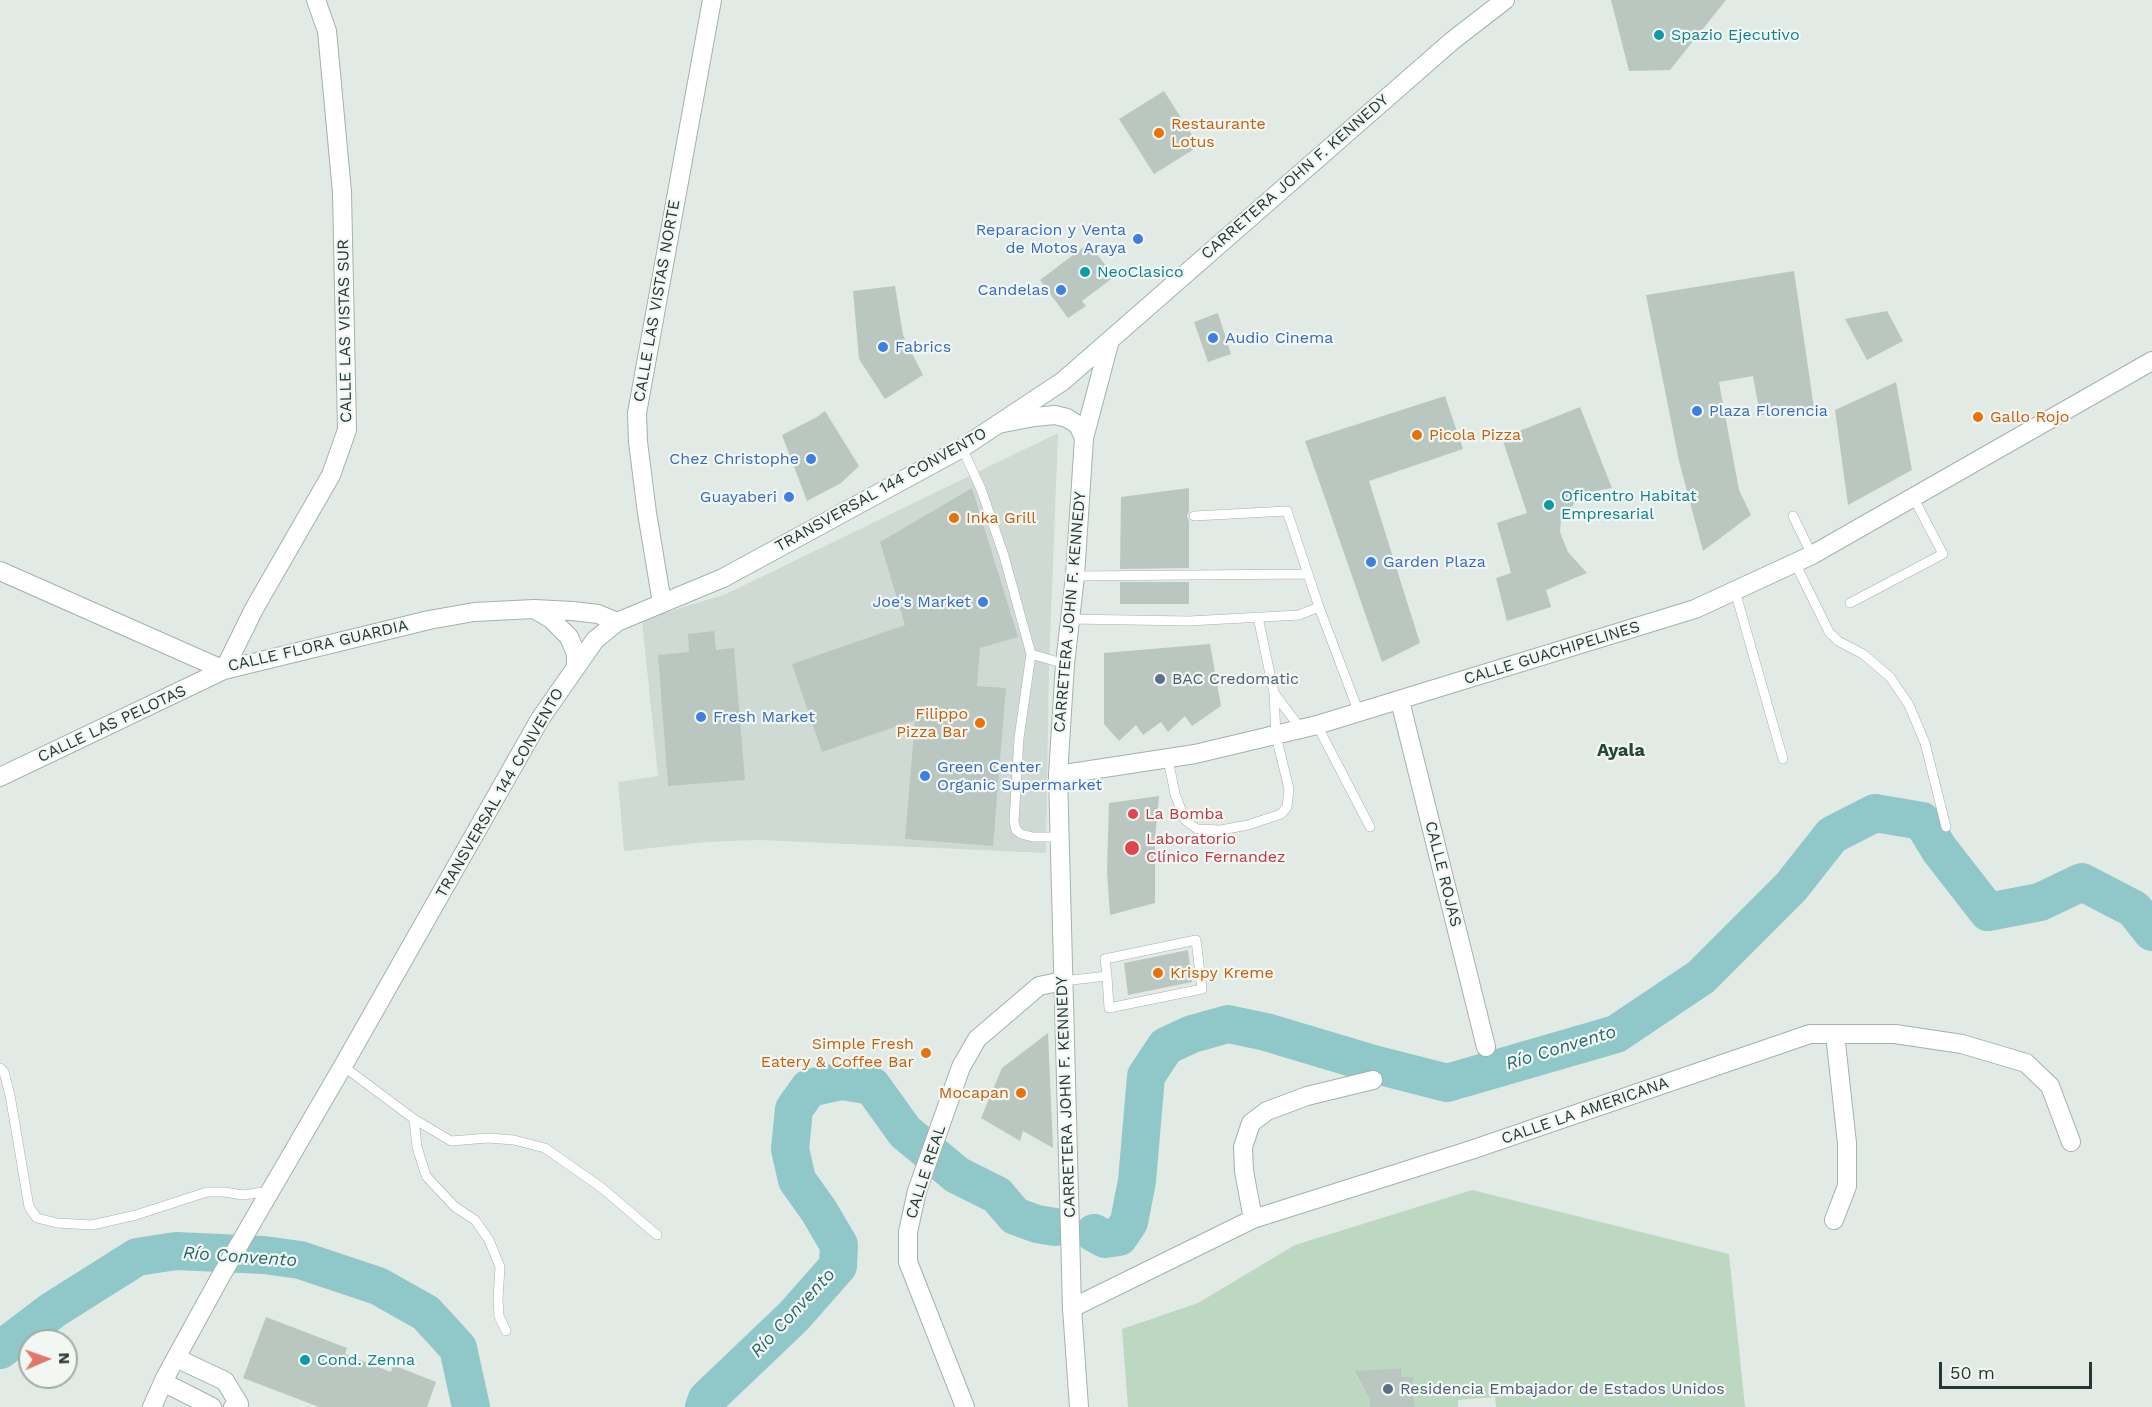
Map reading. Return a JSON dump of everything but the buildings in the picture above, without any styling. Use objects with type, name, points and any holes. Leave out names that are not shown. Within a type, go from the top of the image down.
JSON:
[{"type":"street","name":"CALLE LAS VISTAS SUR","points":[[225,670],[254,609],[331,475],[347,430],[342,192],[327,31],[316,0]]},
{"type":"street","name":"CALLE LAS VISTAS NORTE","points":[[662,603],[653,557],[638,442],[637,413],[712,0]]},
{"type":"street","name":"CARRETERA JOHN F. KENNEDY","points":[[1079,1407],[1072,1308],[1058,775],[1084,438],[1110,340],[1452,41],[1504,0]]},
{"type":"street","name":"TRANSVERSAL 144 CONVENTO","points":[[152,1407],[163,1382],[222,1274],[344,1066],[540,719],[595,640],[617,622],[723,578],[962,448],[1063,381],[1110,340]]},
{"type":"street","name":"CALLE GUACHIPELINES","points":[[1058,775],[1168,759],[1276,736],[1359,713],[1695,609],[1812,555],[2152,362]]},
{"type":"street","points":[[998,424],[1043,415],[1055,415],[1067,418],[1078,425],[1084,438]]},
{"type":"street","name":"CALLE FLORA GUARDIA","points":[[0,571],[225,670],[429,620],[474,612],[534,609],[598,614],[617,622]]},
{"type":"street","points":[[534,609],[551,620],[569,637],[576,654],[576,666]]},
{"type":"street","name":"CALLE LAS PELOTAS","points":[[0,777],[225,670]]},
{"type":"street","name":"CALLE ROJAS","points":[[1400,700],[1486,1047]]},
{"type":"street","name":"CALLE REAL","points":[[965,1407],[908,1262],[908,1232],[917,1191],[962,1067],[977,1039],[1039,986],[1063,981]]},
{"type":"street","name":"CALLE LA AMERICANA","points":[[1072,1308],[1253,1219],[1471,1150],[1810,1034],[1895,1034],[1962,1044],[2026,1063],[2050,1086],[2071,1142]]},
{"type":"street","points":[[1833,1220],[1847,1186],[1848,1143],[1835,1034]]},
{"type":"street","points":[[1253,1219],[1244,1171],[1243,1147],[1251,1123],[1267,1111],[1307,1096],[1373,1080]]},
{"type":"street","points":[[176,1358],[225,1380],[239,1406]]},
{"type":"street","points":[[163,1382],[212,1407]]},
{"type":"lane","points":[[962,448],[981,489],[1004,556],[1031,654],[1019,738],[1014,821],[1016,830],[1033,837],[1060,837]]},
{"type":"lane","points":[[1850,603],[1943,554],[1913,497]]},
{"type":"lane","points":[[1194,516],[1287,512],[1319,607],[1359,713]]},
{"type":"lane","points":[[1793,516],[1812,555]]},
{"type":"lane","points":[[1795,563],[1829,632],[1838,641],[1863,654],[1890,677],[1910,705],[1925,743],[1946,827]]},
{"type":"lane","points":[[1075,576],[1308,574]]},
{"type":"lane","points":[[1735,591],[1783,759]]},
{"type":"lane","points":[[1070,619],[1188,621],[1299,615],[1319,607]]},
{"type":"lane","points":[[1168,759],[1175,794],[1185,820],[1197,829],[1221,830],[1248,825],[1281,814],[1287,807],[1289,789],[1276,736],[1274,693],[1258,617]]},
{"type":"lane","points":[[1031,654],[1065,664]]},
{"type":"lane","points":[[1274,693],[1309,727],[1370,827]]},
{"type":"lane","points":[[1196,940],[1202,989],[1109,1008],[1107,976],[1105,959],[1196,940]]},
{"type":"lane","points":[[1063,981],[1107,976]]},
{"type":"lane","points":[[344,1066],[414,1119],[451,1141],[488,1138],[514,1140],[545,1148],[602,1188],[657,1235]]},
{"type":"lane","points":[[0,1068],[4,1072],[10,1095],[29,1207],[37,1218],[57,1223],[92,1225],[136,1215],[207,1192],[243,1195],[270,1191]]},
{"type":"lane","points":[[414,1119],[417,1147],[426,1176],[455,1207],[475,1220],[489,1240],[500,1267],[498,1308],[506,1331]]},
{"type":"shaded area","points":[[1058,433],[1049,667],[1046,853],[759,840],[706,842],[624,851],[618,782],[658,776],[642,620],[726,594]]},
{"type":"green space","points":[[1472,1190],[1729,1254],[1745,1407],[1496,1407],[1495,1397],[1458,1400],[1458,1407],[1415,1407],[1413,1377],[1402,1377],[1401,1368],[1354,1372],[1370,1400],[1370,1407],[1128,1407],[1122,1329],[1198,1303],[1295,1245]]},
{"type":"waterway","name":"Río Convento","points":[[1094,1233],[1105,1239],[1119,1237],[1129,1222],[1137,1181],[1146,1076],[1166,1046],[1192,1034],[1228,1024],[1266,1032],[1447,1083],[1616,1034],[1701,977],[1791,887],[1832,835],[1875,813],[1922,821],[1939,849],[1988,912],[2040,902],[2082,882],[2134,909],[2152,932]]},
{"type":"waterway","name":"Río Convento","points":[[704,1407],[707,1399],[794,1316],[838,1266],[839,1245],[797,1180],[790,1149],[794,1109],[809,1088],[842,1081],[872,1086],[905,1132],[957,1175],[997,1195],[1015,1216],[1037,1224],[1055,1227]]},
{"type":"waterway","name":"Río Convento","points":[[0,1350],[53,1310],[137,1257],[176,1251],[264,1255],[300,1260],[378,1286],[426,1313],[458,1348],[471,1407]]},
{"type":"place","name":"Spazio Ejecutivo","points":[[1659,35]]},
{"type":"place","name":"Restaurante Lotus","points":[[1159,133]]},
{"type":"place","name":"Reparacion y Venta de Motos Araya","points":[[1138,239]]},
{"type":"place","name":"NeoClasico","points":[[1085,272]]},
{"type":"place","name":"Candelas","points":[[1061,290]]},
{"type":"place","name":"Audio Cinema","points":[[1213,338]]},
{"type":"place","name":"Fabrics","points":[[883,347]]},
{"type":"place","name":"Plaza Florencia","points":[[1697,411]]},
{"type":"place","name":"Gallo Rojo","points":[[1978,417]]},
{"type":"place","name":"Picola Pizza","points":[[1417,435]]},
{"type":"place","name":"Chez Christophe","points":[[811,459]]},
{"type":"place","name":"Guayaberi","points":[[789,497]]},
{"type":"place","name":"Oficentro Habitat Empresarial","points":[[1549,505]]},
{"type":"place","name":"Inka Grill","points":[[954,518]]},
{"type":"place","name":"Garden Plaza","points":[[1371,562]]},
{"type":"place","name":"Joe's Market","points":[[983,602]]},
{"type":"place","name":"BAC Credomatic","points":[[1160,679]]},
{"type":"place","name":"Fresh Market","points":[[701,717]]},
{"type":"place","name":"Filippo Pizza Bar","points":[[980,723]]},
{"type":"place","name":"Green Center Organic Supermarket","points":[[925,776]]},
{"type":"place","name":"La Bomba","points":[[1133,814]]},
{"type":"place","name":"Laboratorio Clínico Fernandez","points":[[1132,848]]},
{"type":"place","name":"Krispy Kreme","points":[[1158,973]]},
{"type":"place","name":"Simple Fresh Eatery & Coffee Bar","points":[[926,1053]]},
{"type":"place","name":"Mocapan","points":[[1021,1093]]},
{"type":"place","name":"Cond. Zenna","points":[[305,1360]]},
{"type":"place","name":"Residencia Embajador de Estados Unidos","points":[[1388,1389]]},
{"type":"district","name":"Ayala","points":[[1621,751]]}]
